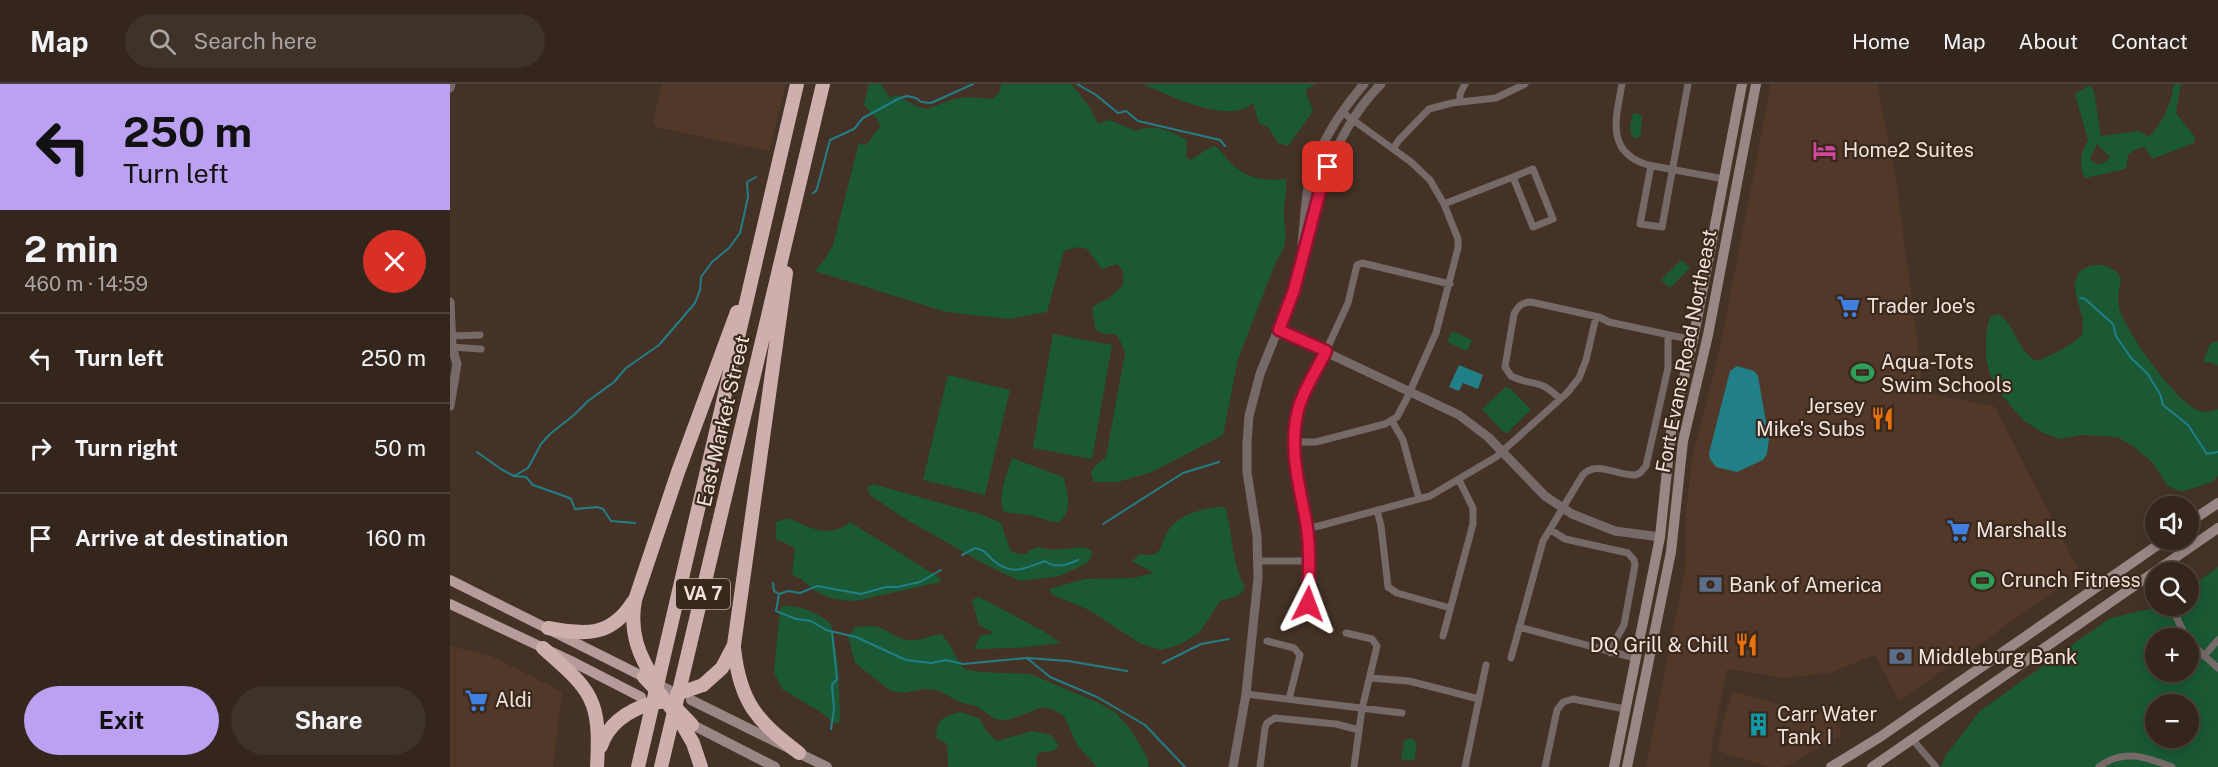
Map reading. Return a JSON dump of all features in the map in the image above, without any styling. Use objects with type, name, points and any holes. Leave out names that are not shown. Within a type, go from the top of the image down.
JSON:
[{"type":"highway","name":"East Market Street","points":[[638,767],[797,84]]},
{"type":"highway","name":"East Market Street","points":[[661,767],[823,84]]},
{"type":"highway","points":[[791,217],[782,309],[734,645],[738,678],[752,709],[770,732],[799,753]]},
{"type":"highway","points":[[548,628],[578,634],[597,632],[614,624],[634,600],[678,472],[759,253]]},
{"type":"highway","points":[[634,600],[633,633],[654,689],[692,730]]},
{"type":"highway","points":[[597,762],[607,732],[654,689],[703,685],[723,668],[734,645]]},
{"type":"highway","points":[[543,648],[579,681],[590,696],[597,718],[597,762]]},
{"type":"highway","points":[[654,689],[695,702]]},
{"type":"highway","points":[[654,689],[692,730],[701,767]]},
{"type":"main road","name":"Fort Evans Road Northeast","points":[[1614,767],[1660,537],[1671,432],[1693,340],[1742,84]]},
{"type":"main road","name":"Fort Evans Road Northeast","points":[[1627,767],[1671,552],[1685,432],[1708,335],[1755,84]]},
{"type":"main road","points":[[2199,516],[2218,503]]},
{"type":"main road","points":[[2174,562],[2218,528]]},
{"type":"main road","points":[[1832,767],[1880,737],[2151,550]]},
{"type":"main road","points":[[450,580],[548,628],[654,689]]},
{"type":"main road","points":[[1872,767],[2145,583]]},
{"type":"main road","points":[[450,604],[543,648],[654,689]]},
{"type":"main road","points":[[695,702],[827,767]]},
{"type":"main road","points":[[692,730],[775,767]]},
{"type":"street","points":[[1301,264],[1309,185],[1318,158],[1341,112],[1364,84]]},
{"type":"street","points":[[1233,767],[1246,694],[1258,561],[1247,472],[1246,443],[1249,416],[1260,374],[1279,330],[1301,264],[1322,183],[1352,120],[1381,84]]},
{"type":"street","points":[[1460,102],[1460,94],[1465,84]]},
{"type":"street","points":[[1393,149],[1429,109],[1460,102],[1496,98],[1511,87],[1525,84]]},
{"type":"street","points":[[1623,84],[1615,122],[1618,140],[1633,159],[1651,166],[1724,179]]},
{"type":"street","points":[[1651,166],[1640,224],[1662,227],[1688,84]]},
{"type":"street","points":[[1296,442],[1316,442],[1385,424],[1392,421],[1401,411],[1436,333],[1457,257],[1458,239],[1444,204],[1430,180],[1421,170],[1341,112]]},
{"type":"street","points":[[1444,204],[1533,169],[1553,219],[1533,227],[1513,177]]},
{"type":"street","points":[[1308,604],[1310,561],[1307,528],[1296,476],[1299,407],[1348,303],[1356,267],[1359,263],[1450,284]]},
{"type":"street","points":[[450,302],[451,348],[457,364],[450,406]]},
{"type":"street","points":[[1560,399],[1546,386],[1515,378],[1507,372],[1504,362],[1516,309],[1523,303],[1531,302],[1668,336],[1693,340]]},
{"type":"street","points":[[1307,528],[1440,492],[1502,452],[1573,387],[1583,369],[1596,317]]},
{"type":"street","points":[[1279,330],[1466,419],[1488,437],[1535,487],[1563,509],[1583,520],[1625,533],[1660,537]]},
{"type":"street","points":[[451,336],[480,335]]},
{"type":"street","points":[[1510,658],[1540,551],[1582,476],[1591,469],[1630,475],[1640,473],[1646,466],[1668,368],[1668,336]]},
{"type":"street","points":[[451,348],[481,349]]},
{"type":"street","points":[[1392,421],[1403,440],[1419,499]]},
{"type":"street","points":[[1443,636],[1473,525],[1473,508],[1459,480]]},
{"type":"street","points":[[1377,510],[1388,587],[1397,594],[1450,608]]},
{"type":"street","points":[[1551,530],[1565,539],[1628,553],[1634,560],[1624,625],[1615,640],[1611,653]]},
{"type":"street","points":[[1258,561],[1310,561]]},
{"type":"street","points":[[1519,627],[1635,658]]},
{"type":"street","points":[[1346,633],[1376,642],[1377,651],[1362,708],[1354,767]]},
{"type":"street","points":[[2204,656],[2218,640]]},
{"type":"street","points":[[1267,641],[1294,648],[1300,655],[1289,699]]},
{"type":"street","points":[[2199,651],[2218,668]]},
{"type":"street","points":[[1466,767],[1486,665]]},
{"type":"street","points":[[1370,678],[1409,681],[1479,699]]},
{"type":"street","points":[[1246,694],[1402,713]]},
{"type":"street","points":[[1545,767],[1557,710],[1563,702],[1573,699],[1625,709]]},
{"type":"street","points":[[1260,767],[1265,728],[1267,723],[1275,718],[1336,724],[1359,730]]},
{"type":"street","points":[[1912,739],[1936,767]]},
{"type":"street","points":[[2099,767],[2116,757],[2132,755],[2144,756],[2172,767]]},
{"type":"shaded area","points":[[662,84],[786,84],[769,151],[656,127],[653,121]]},
{"type":"shaded area","points":[[1771,84],[1877,84],[1896,179],[1924,393],[1994,406],[2080,573],[1899,701],[1875,655],[1829,673],[1784,678],[1727,669],[1713,737],[1710,767],[1646,767],[1685,570],[1686,513],[1692,459],[1720,348]]},
{"type":"shaded area","points":[[450,646],[491,656],[562,692],[553,767],[450,767]]},
{"type":"shaded area","points":[[1733,691],[1787,707],[1829,711],[1842,735],[1789,765],[1780,767],[1769,767],[1718,751],[1723,721]]},
{"type":"green space","points":[[869,84],[881,84],[890,98],[897,95],[918,107],[927,109],[966,97],[993,99],[1000,91],[1001,84],[1071,84],[1089,106],[1098,124],[1109,120],[1136,131],[1150,128],[1162,129],[1187,140],[1186,157],[1191,160],[1215,146],[1232,164],[1250,176],[1271,180],[1286,179],[1284,247],[1277,259],[1238,359],[1223,435],[1152,472],[1118,482],[1094,482],[1091,472],[1106,457],[1125,353],[1116,334],[1103,334],[1095,329],[1092,308],[1108,299],[1123,285],[1123,271],[1117,264],[1102,269],[1087,249],[1078,247],[1064,251],[1047,312],[1008,319],[946,312],[815,271],[833,245],[859,143],[866,145],[880,127],[877,119],[864,105]]},
{"type":"green space","points":[[1143,84],[1316,84],[1307,89],[1306,93],[1313,111],[1288,146],[1278,143],[1268,127],[1259,123],[1253,103],[1242,109],[1215,110],[1183,101]]},
{"type":"green space","points":[[2174,84],[2181,84],[2176,113],[2195,137],[2194,143],[2152,159],[2145,147],[2136,149],[2128,155],[2126,169],[2085,178],[2081,159],[2088,140],[2075,94],[2090,85],[2094,91],[2101,136],[2139,131],[2149,137],[2166,113]],"holes":[[[2097,144],[2110,157],[2100,164],[2090,159]]]},
{"type":"green space","points":[[1635,113],[1642,115],[1641,135],[1637,139],[1632,137],[1630,129],[1632,115]]},
{"type":"green space","points":[[1681,260],[1690,268],[1670,288],[1661,280]]},
{"type":"green space","points":[[2104,265],[2117,272],[2121,280],[2118,300],[2123,318],[2166,382],[2190,406],[2202,412],[2218,409],[2218,476],[2212,482],[2181,492],[2168,486],[2152,462],[2133,446],[2117,437],[2080,435],[2061,439],[2041,432],[2023,420],[1995,387],[1986,358],[1986,333],[1990,317],[1998,314],[2004,319],[2024,350],[2036,361],[2048,356],[2066,347],[2082,335],[2083,318],[2076,295],[2075,281],[2082,270],[2090,266]]},
{"type":"green space","points":[[1452,331],[1472,340],[1467,351],[1447,342]]},
{"type":"green space","points":[[1053,334],[1112,345],[1092,459],[1033,448]]},
{"type":"green space","points":[[2218,341],[2218,366],[2203,362],[2210,344]]},
{"type":"green space","points":[[948,375],[1010,390],[985,495],[923,480]]},
{"type":"green space","points":[[1506,387],[1511,389],[1531,410],[1507,433],[1503,432],[1482,409]]},
{"type":"green space","points":[[1012,458],[1063,477],[1068,495],[1068,506],[1060,522],[1004,512],[1002,492]]},
{"type":"green space","points":[[873,484],[983,515],[1001,523],[1011,552],[1025,555],[1037,547],[1052,550],[1084,547],[1091,550],[1092,556],[1087,563],[1060,576],[1020,581],[988,566],[904,518],[870,495],[867,488]]},
{"type":"green space","points":[[1225,507],[1237,568],[1245,587],[1237,596],[1220,601],[1200,632],[1181,644],[1162,650],[1141,644],[1089,610],[1053,595],[1049,589],[1085,579],[1133,578],[1154,573],[1132,561],[1140,554],[1154,555],[1158,552],[1170,528],[1180,519],[1198,511]]},
{"type":"green space","points":[[789,518],[812,528],[827,531],[843,527],[850,522],[940,578],[940,582],[856,601],[839,600],[822,595],[792,575],[795,548],[776,539],[776,522]]},
{"type":"green space","points":[[2218,567],[2218,767],[1941,767],[1946,755],[1980,711],[2110,618],[2145,610],[2145,616],[2199,616],[2199,581]]},
{"type":"green space","points":[[979,597],[1061,643],[1016,648],[974,649],[980,636],[994,633],[979,625],[972,600]]},
{"type":"green space","points":[[784,606],[809,610],[831,624],[838,663],[840,720],[838,724],[782,689],[774,672],[780,609]]},
{"type":"green space","points":[[855,627],[880,628],[908,640],[941,634],[964,669],[1030,674],[1099,703],[1116,713],[1131,730],[1147,757],[1149,767],[1097,767],[1077,745],[1064,716],[1054,710],[1043,707],[1008,720],[995,719],[976,706],[962,703],[937,690],[924,689],[904,693],[891,691],[855,663],[848,636]]},
{"type":"green space","points":[[960,712],[979,718],[987,732],[997,741],[1033,731],[1051,735],[1059,746],[1053,751],[1040,752],[1036,757],[1037,767],[948,767],[947,744],[936,738],[938,726],[942,719]]},
{"type":"green space","points":[[1408,738],[1413,739],[1417,744],[1414,761],[1401,759],[1404,741]]},
{"type":"water","points":[[1459,365],[1483,375],[1478,389],[1463,383],[1459,391],[1449,387]]},
{"type":"water","points":[[1737,366],[1754,371],[1758,376],[1769,439],[1767,454],[1763,460],[1737,472],[1716,467],[1709,453],[1730,371]]},
{"type":"waterway","points":[[813,193],[818,185],[830,140],[854,129],[863,118],[900,98],[907,96],[921,102],[931,103],[973,84]]},
{"type":"waterway","points":[[1077,84],[1096,95],[1118,113],[1126,111],[1138,121],[1220,140],[1225,146]]},
{"type":"waterway","points":[[514,476],[528,468],[541,444],[550,434],[614,382],[626,368],[659,345],[695,303],[700,290],[701,277],[740,233],[748,197],[747,182],[756,177]]},
{"type":"waterway","points":[[2080,298],[2085,299],[2113,324],[2116,336],[2131,358],[2147,373],[2160,394],[2163,405],[2188,425],[2207,454],[2218,452]]},
{"type":"waterway","points":[[477,452],[514,476],[526,477],[533,485],[571,499],[575,509],[597,507],[603,509],[611,521],[635,523]]},
{"type":"waterway","points":[[1103,524],[1183,473],[1219,462]]},
{"type":"waterway","points":[[962,555],[975,548],[984,552],[1001,566],[1014,570],[1045,561],[1057,566],[1078,560]]},
{"type":"waterway","points":[[779,594],[788,591],[800,593],[817,586],[861,594],[886,587],[920,582],[941,570]]},
{"type":"waterway","points":[[773,583],[774,591],[779,594],[776,611],[796,619],[811,621],[826,630],[856,637],[906,660],[931,663],[946,660],[963,664],[1027,658],[1068,661],[1127,671]]},
{"type":"waterway","points":[[831,729],[834,709],[832,685],[837,679],[832,632]]},
{"type":"waterway","points":[[1163,663],[1201,644],[1229,639]]},
{"type":"waterway","points":[[1027,658],[1050,677],[1097,697],[1145,725],[1185,767]]},
{"type":"place","name":"Home2 Suites","points":[[1825,150]]},
{"type":"place","name":"Trader Joe's","points":[[1849,306]]},
{"type":"place","name":"Aqua-Tots Swim Schools","points":[[1863,373]]},
{"type":"place","name":"Jersey Mike's Subs","points":[[1883,418]]},
{"type":"place","name":"Marshalls","points":[[1958,530]]},
{"type":"place","name":"Crunch Fitness","points":[[1983,580]]},
{"type":"place","name":"Bank of America","points":[[1711,585]]},
{"type":"place","name":"DQ Grill & Chill","points":[[1747,645]]},
{"type":"place","name":"Middleburg Bank","points":[[1900,657]]},
{"type":"place","name":"Aldi","points":[[477,700]]},
{"type":"place","name":"Carr Water Tank I","points":[[1759,725]]},
{"type":"route","points":[[1308,604],[1309,554],[1295,458],[1298,414],[1299,407],[1326,351],[1279,330],[1294,290],[1328,167]]}]
